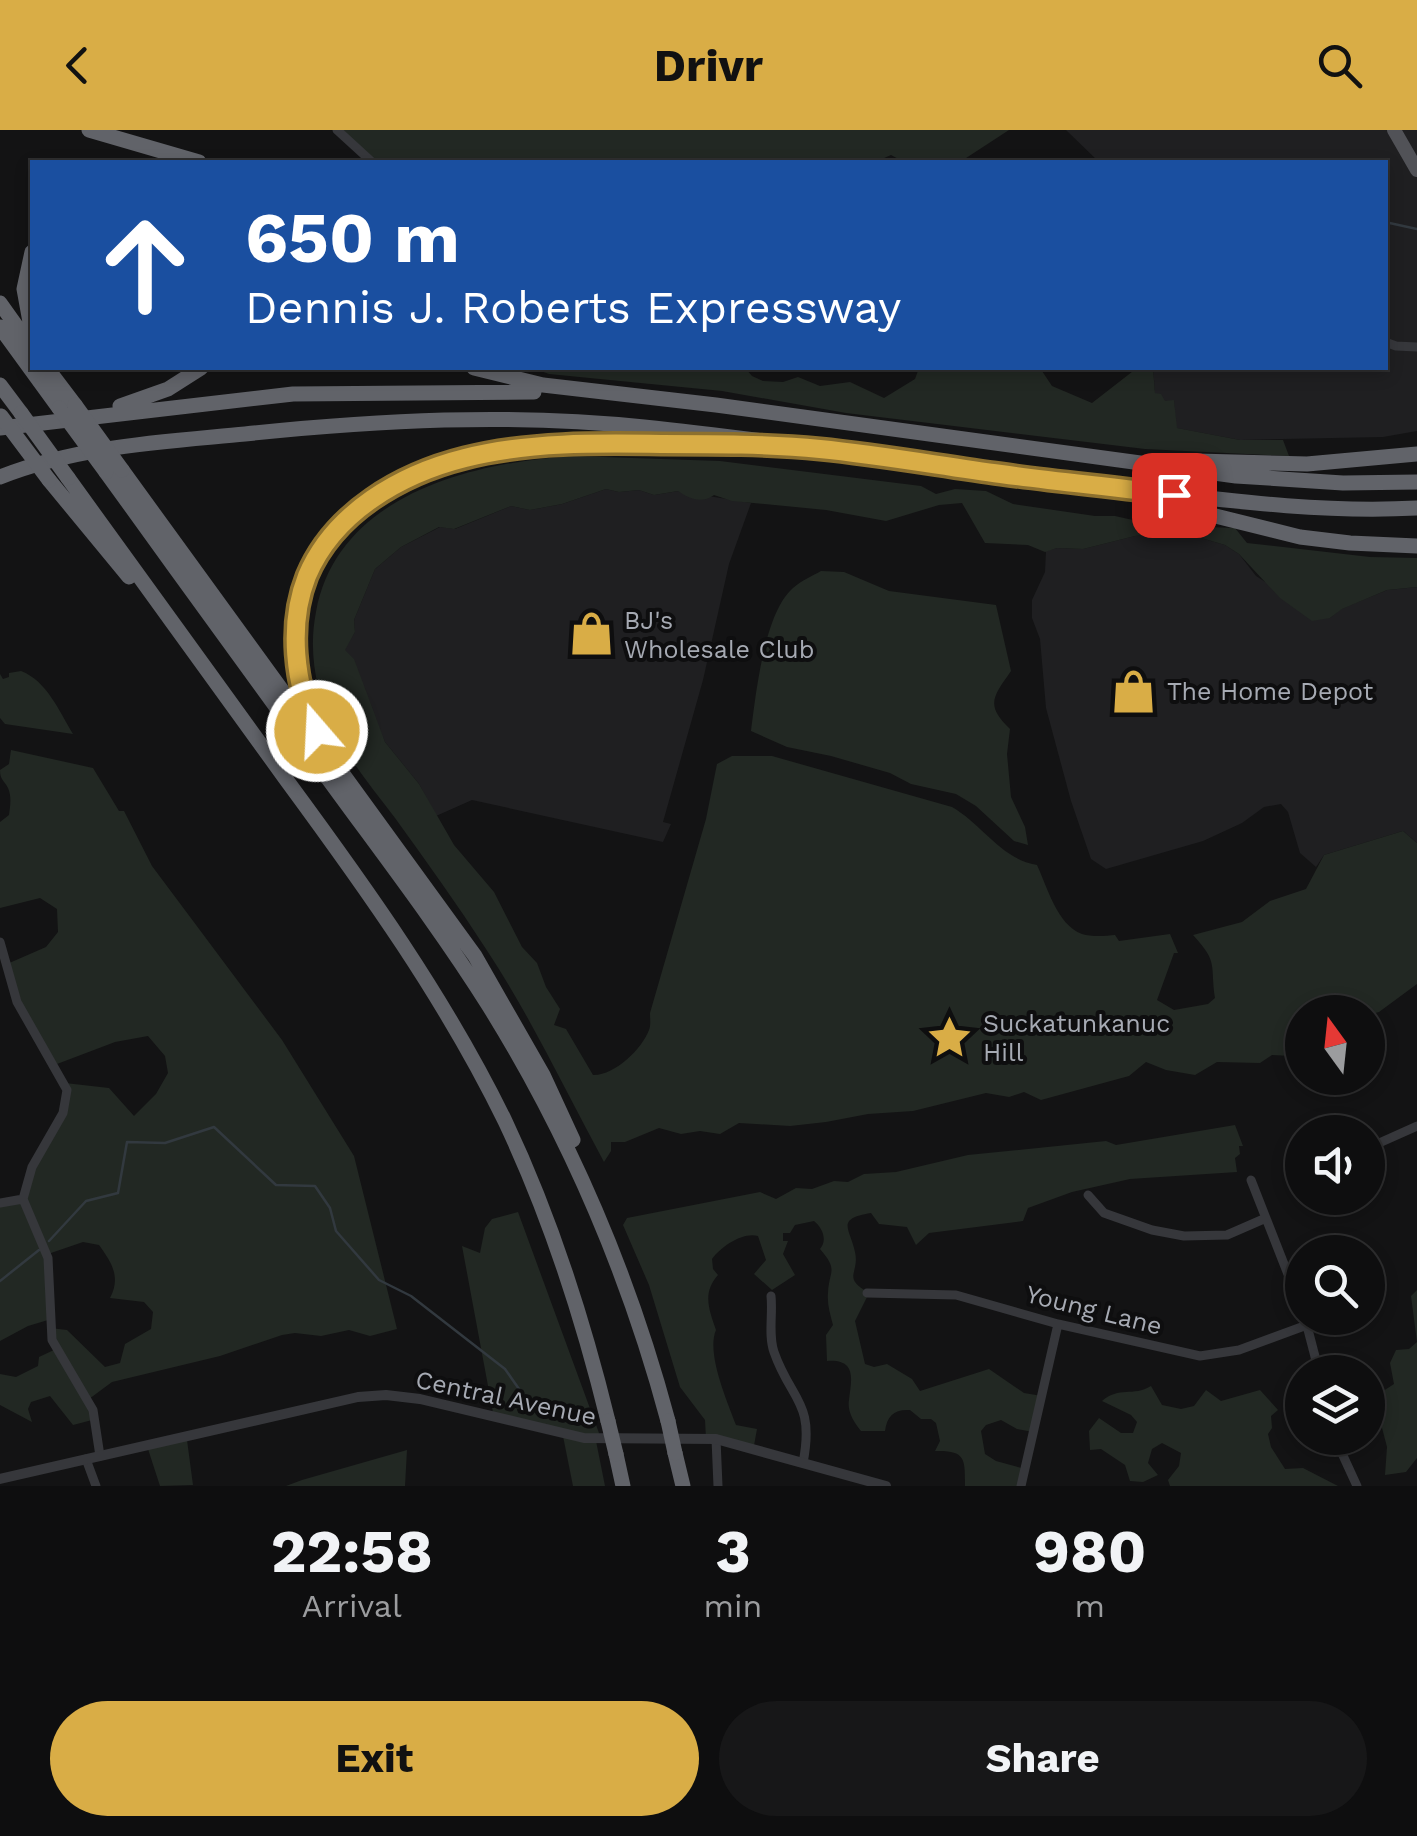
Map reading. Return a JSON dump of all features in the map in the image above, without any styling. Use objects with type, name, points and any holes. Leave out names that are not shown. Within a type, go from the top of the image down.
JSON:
[{"type":"highway","points":[[88,130],[192,160]]},
{"type":"highway","points":[[30,261],[24,288],[30,322]]},
{"type":"highway","points":[[0,303],[30,345]]},
{"type":"highway","points":[[0,327],[30,362]]},
{"type":"highway","points":[[36,370],[114,471],[477,988],[569,1152],[622,1276]]},
{"type":"highway","points":[[49,370],[67,406]]},
{"type":"highway","points":[[48,421],[144,398],[199,370]]},
{"type":"highway","points":[[481,370],[529,383],[1262,478],[1417,482]]},
{"type":"highway","points":[[0,385],[399,936],[468,1050],[504,1121],[545,1218],[580,1317],[623,1486]]},
{"type":"highway","points":[[0,428],[293,394],[583,389]]},
{"type":"highway","points":[[0,416],[197,656]]},
{"type":"highway","points":[[0,477],[41,462],[107,449],[403,421],[591,423],[1274,506],[1417,508]]},
{"type":"highway","points":[[345,775],[322,740],[305,702],[297,656],[297,618],[306,580],[322,548],[367,503],[437,467],[512,450],[616,444],[818,449]]},
{"type":"highway","points":[[1035,448],[1255,464],[1342,462],[1417,454]]},
{"type":"highway","points":[[114,471],[345,775],[475,956],[517,1026],[566,1124],[606,1224],[668,1421],[683,1486]]},
{"type":"highway","points":[[1074,484],[1300,537],[1350,544],[1417,546]]},
{"type":"main road","points":[[1394,130],[1417,170]]},
{"type":"street","points":[[337,130],[370,160]]},
{"type":"street","points":[[1388,343],[1417,347]]},
{"type":"street","points":[[0,942],[17,1002],[67,1090],[63,1114],[32,1167],[24,1199],[48,1258],[52,1340],[93,1410],[100,1456]]},
{"type":"street","points":[[1385,1142],[1416,1130]]},
{"type":"street","points":[[1251,1180],[1285,1267]]},
{"type":"street","points":[[1088,1195],[1104,1213],[1152,1230],[1184,1236],[1228,1235],[1266,1218]]},
{"type":"street","points":[[0,1203],[24,1199]]},
{"type":"street","name":"Young Lane","points":[[867,1293],[956,1294],[1058,1324],[1188,1354],[1211,1356],[1261,1343],[1285,1331]]},
{"type":"street","points":[[771,1296],[774,1350],[804,1412],[804,1463]]},
{"type":"street","points":[[1021,1486],[1058,1324]]},
{"type":"street","name":"Central Avenue","points":[[0,1479],[358,1397],[386,1395],[440,1403],[584,1438],[716,1440],[886,1486]]},
{"type":"street","points":[[716,1440],[718,1486]]},
{"type":"street","points":[[1343,1455],[1357,1486]]},
{"type":"street","points":[[86,1459],[96,1486]]},
{"type":"shaded area","points":[[338,130],[1009,130],[963,160],[900,160],[891,155],[880,160],[371,160]]},
{"type":"shaded area","points":[[1066,130],[1417,130],[1417,431],[1383,437],[1240,440],[1176,428],[1174,401],[1164,401],[1155,393],[1153,370],[1388,370],[1388,160],[1097,160]]},
{"type":"shaded area","points":[[538,370],[747,370],[763,381],[783,382],[798,377],[820,386],[850,382],[884,398],[915,379],[918,370],[1041,370],[1052,386],[1092,403],[1134,370],[1153,370],[1155,393],[1165,401],[1174,400],[1177,428],[1240,440],[1283,440],[1289,456],[1145,449],[846,413],[722,391]]},
{"type":"shaded area","points":[[574,456],[720,461],[921,486],[936,494],[955,489],[986,491],[1013,504],[1115,516],[1155,525],[1235,528],[1247,543],[1370,557],[1417,558],[1417,587],[1387,590],[1330,618],[1312,621],[1280,598],[1239,554],[1225,545],[1181,532],[1045,552],[1028,545],[985,543],[962,503],[939,505],[886,521],[826,510],[732,501],[714,495],[700,500],[678,491],[654,495],[639,490],[606,489],[530,510],[511,506],[454,529],[439,527],[401,547],[375,569],[354,620],[355,632],[345,650],[354,659],[385,742],[419,784],[454,845],[494,892],[560,1009],[554,1025],[566,1029],[593,1075],[610,1071],[626,1060],[649,1030],[650,1013],[706,819],[717,764],[732,756],[772,756],[952,807],[1002,849],[1037,865],[1054,904],[1073,929],[1090,936],[1115,935],[1119,941],[1170,934],[1178,953],[1174,953],[1157,1000],[1174,1010],[1208,1004],[1215,998],[1210,959],[1193,935],[1242,922],[1270,901],[1306,889],[1324,855],[1403,831],[1417,843],[1417,984],[1385,1008],[1385,995],[1285,995],[1285,1056],[1272,1055],[1260,1063],[1217,1062],[1195,1075],[1146,1062],[1129,1076],[1041,1100],[1024,1092],[1009,1097],[986,1093],[913,1111],[826,1122],[790,1126],[739,1123],[720,1134],[681,1134],[659,1128],[625,1142],[611,1142],[604,1162],[502,975],[453,899],[340,742],[322,702],[313,657],[316,612],[329,572],[351,539],[380,513],[415,492],[453,477]]},
{"type":"shaded area","points":[[606,489],[639,490],[654,495],[678,491],[751,503],[729,564],[703,680],[663,822],[671,824],[663,842],[472,800],[436,816],[419,784],[385,742],[344,650],[355,632],[354,620],[375,569],[401,547],[440,527],[455,529],[511,506],[530,510]]},
{"type":"shaded area","points":[[1181,532],[1225,545],[1239,554],[1256,576],[1322,618],[1330,618],[1341,609],[1387,590],[1417,587],[1417,843],[1403,831],[1324,855],[1316,867],[1300,853],[1288,812],[1281,804],[1264,807],[1242,823],[1203,841],[1106,869],[1091,859],[1046,708],[1032,600],[1045,572],[1046,551],[1083,549],[1135,536]]},
{"type":"shaded area","points":[[821,571],[844,572],[889,591],[996,605],[1011,671],[994,701],[997,713],[1010,729],[1007,754],[1011,797],[1025,827],[1028,845],[1014,841],[976,806],[956,794],[911,784],[890,773],[831,756],[787,747],[751,731],[763,655],[775,616],[793,588]]},
{"type":"shaded area","points":[[21,671],[45,689],[73,734],[5,724],[0,718],[0,674],[3,679],[9,673]]},
{"type":"shaded area","points":[[11,750],[93,768],[119,811],[124,811],[152,866],[282,1040],[354,1156],[397,1329],[370,1336],[349,1330],[321,1336],[282,1335],[220,1356],[112,1382],[89,1399],[96,1419],[73,1425],[50,1396],[31,1402],[28,1409],[32,1422],[0,1405],[0,1374],[16,1377],[38,1366],[39,1357],[56,1349],[50,1328],[67,1330],[105,1367],[120,1363],[125,1344],[151,1329],[153,1312],[144,1302],[110,1298],[115,1283],[111,1264],[99,1245],[83,1242],[48,1254],[48,1320],[0,1341],[0,1202],[20,1199],[32,1167],[64,1112],[65,1083],[109,1088],[134,1116],[156,1094],[168,1073],[165,1056],[148,1036],[115,1042],[57,1064],[25,1011],[7,964],[46,947],[58,932],[57,909],[40,898],[0,908],[0,822],[9,815],[10,802],[0,770],[9,764]]},
{"type":"shaded area","points":[[1235,1125],[1243,1146],[1239,1146],[1240,1154],[1235,1158],[1237,1172],[1130,1179],[1072,1192],[1028,1208],[1023,1221],[929,1233],[916,1245],[907,1227],[879,1224],[871,1213],[849,1222],[856,1259],[854,1279],[869,1293],[855,1321],[865,1364],[887,1364],[912,1379],[920,1391],[989,1369],[1024,1393],[1042,1396],[1033,1432],[1001,1420],[981,1431],[985,1454],[1025,1469],[1021,1486],[965,1486],[962,1458],[953,1452],[935,1451],[940,1441],[936,1423],[921,1419],[910,1410],[892,1414],[885,1431],[861,1431],[849,1409],[848,1367],[827,1361],[826,1335],[833,1325],[828,1297],[832,1271],[820,1249],[823,1234],[814,1221],[795,1225],[790,1233],[783,1233],[783,1241],[788,1241],[783,1254],[795,1275],[772,1290],[754,1274],[766,1260],[758,1236],[732,1242],[712,1259],[718,1275],[708,1301],[716,1330],[714,1351],[719,1377],[736,1425],[757,1429],[753,1451],[706,1439],[705,1420],[680,1387],[649,1285],[623,1225],[627,1218],[760,1192],[776,1199],[796,1188],[812,1189],[834,1181],[848,1182],[864,1174],[896,1172],[968,1155],[1106,1141],[1116,1145]]},
{"type":"shaded area","points":[[518,1212],[599,1433],[596,1441],[605,1486],[573,1486],[563,1436],[494,1418],[462,1246],[480,1253],[485,1228],[492,1219]]},
{"type":"shaded area","points":[[1417,1290],[1417,1342],[1411,1296]]},
{"type":"shaded area","points":[[1417,1342],[1417,1458],[1406,1472],[1385,1475],[1385,1390],[1394,1384],[1390,1363],[1396,1350],[1409,1349]]},
{"type":"shaded area","points":[[1151,1386],[1162,1405],[1181,1409],[1194,1406],[1206,1390],[1221,1401],[1260,1390],[1278,1410],[1271,1416],[1268,1434],[1285,1469],[1303,1468],[1338,1486],[1170,1486],[1168,1480],[1179,1466],[1181,1453],[1162,1443],[1152,1449],[1148,1463],[1158,1475],[1143,1482],[1130,1481],[1125,1465],[1101,1449],[1090,1450],[1089,1431],[1099,1418],[1121,1433],[1133,1433],[1137,1422],[1131,1415],[1102,1401],[1114,1394]]},
{"type":"shaded area","points":[[187,1440],[193,1485],[160,1486],[148,1449]]},
{"type":"shaded area","points":[[407,1450],[405,1486],[286,1486],[302,1480]]},
{"type":"waterway","points":[[1388,223],[1417,229]]},
{"type":"waterway","points":[[49,1241],[86,1201],[118,1193],[127,1142],[165,1143],[214,1127],[276,1185],[315,1186],[330,1208],[336,1231],[379,1280],[411,1296],[505,1369],[526,1399],[573,1409]]},
{"type":"waterway","points":[[0,1281],[39,1250]]},
{"type":"place","name":"BJ's Wholesale Club","points":[[591,634]]},
{"type":"place","name":"The Home Depot","points":[[1134,691]]},
{"type":"place","name":"Suckatunkanuc Hill","points":[[950,1037]]},
{"type":"route","points":[[317,731],[302,692],[296,644],[302,592],[316,558],[347,518],[367,503],[411,478],[464,458],[532,448],[616,444],[818,449],[1174,495]]}]
